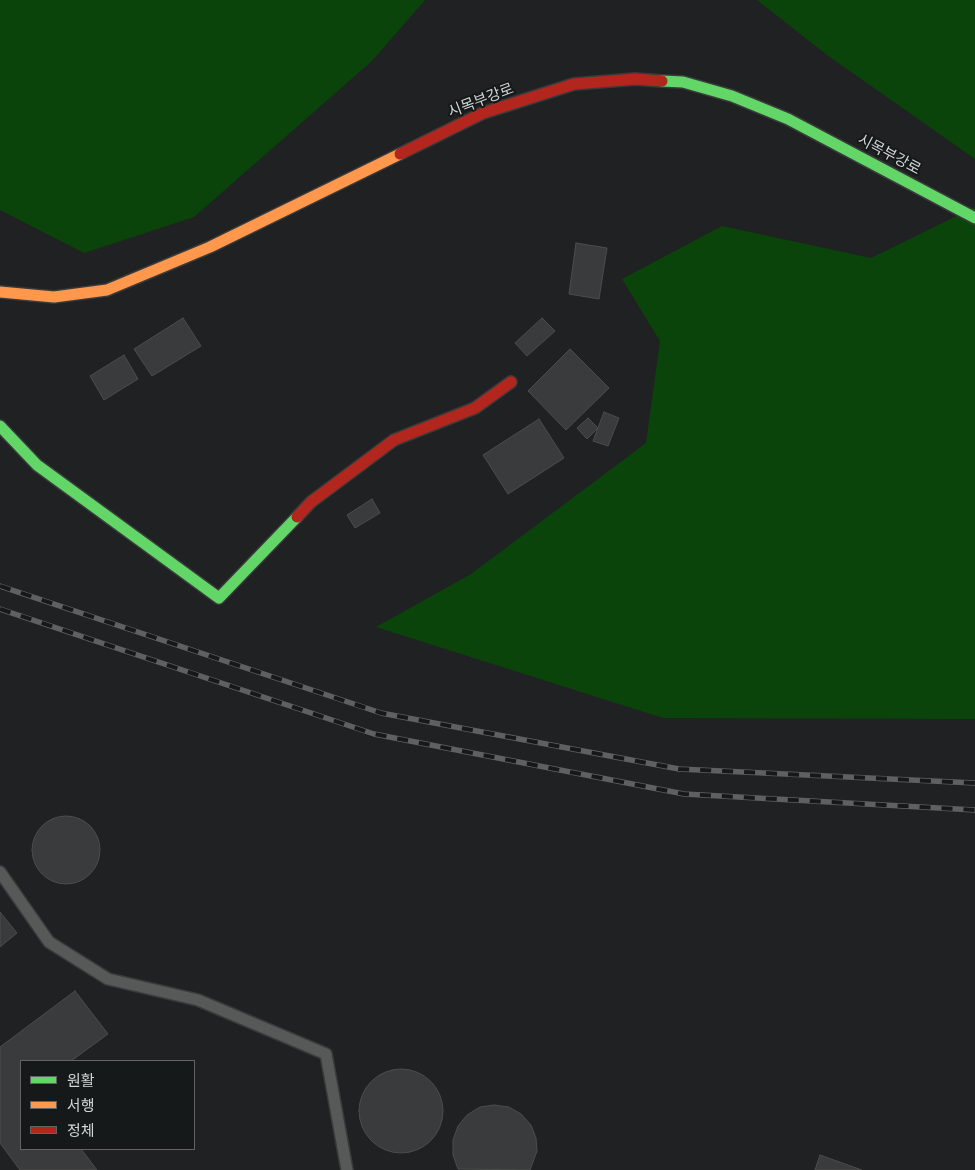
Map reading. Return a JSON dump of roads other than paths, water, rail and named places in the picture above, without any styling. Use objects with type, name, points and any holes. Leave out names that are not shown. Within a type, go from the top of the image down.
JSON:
[{"type":"main road","name":"시목부강로","points":[[0,292],[54,297],[107,290],[210,247],[483,113],[582,83],[635,79],[683,82],[732,96],[788,119],[975,218]]},
{"type":"main road","points":[[0,426],[36,465],[219,598],[311,502],[394,440],[475,408],[511,382]]},
{"type":"lane","points":[[0,872],[49,942],[108,979],[198,1000],[326,1054],[347,1170]]},
{"type":"railway","points":[[0,586],[381,713],[679,769],[975,783]]},
{"type":"railway","points":[[0,609],[374,734],[684,794],[975,810]]}]
